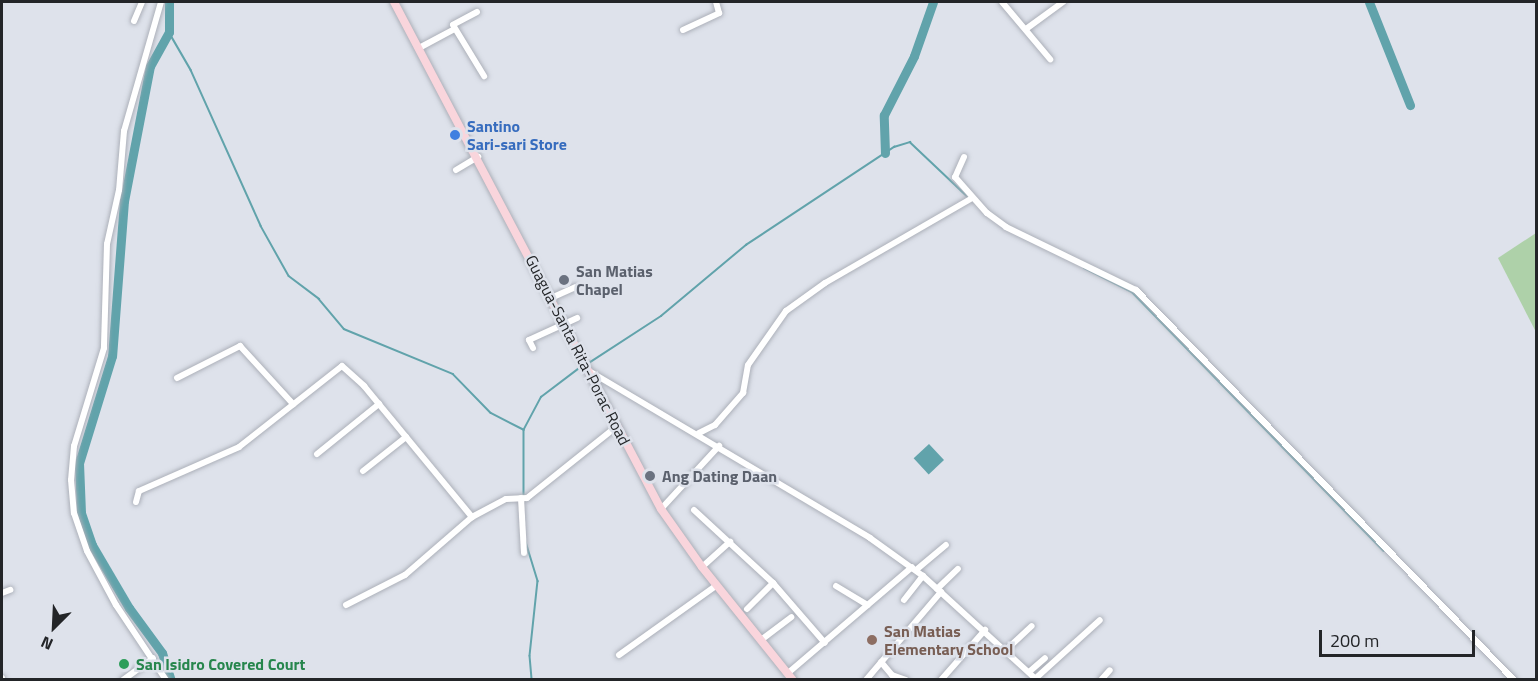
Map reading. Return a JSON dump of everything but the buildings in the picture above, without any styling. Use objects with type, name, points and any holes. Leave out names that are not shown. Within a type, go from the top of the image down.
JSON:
[{"type":"main road","name":"Guagua-Santa Rita-Porac Road","points":[[394,2],[478,157],[616,427],[661,509],[702,567],[791,676]]},
{"type":"street","points":[[134,21],[142,2]]},
{"type":"street","points":[[160,2],[124,131],[119,190],[107,244],[104,348],[74,446],[71,480],[74,513],[87,551],[116,605],[166,680]]},
{"type":"street","points":[[683,30],[719,12],[716,2]]},
{"type":"street","points":[[1002,2],[1050,59]]},
{"type":"street","points":[[1026,29],[1063,2]]},
{"type":"street","points":[[477,12],[453,25],[484,76]]},
{"type":"street","points":[[419,48],[454,29]]},
{"type":"street","points":[[456,170],[478,157]]},
{"type":"street","points":[[964,157],[955,177],[972,198],[1006,226],[1136,290],[1514,680]]},
{"type":"street","points":[[699,433],[715,425],[743,393],[748,365],[786,311],[825,283],[972,198]]},
{"type":"street","points":[[551,298],[576,287]]},
{"type":"street","points":[[533,348],[529,340],[577,318]]},
{"type":"street","points":[[177,378],[240,346],[293,404]]},
{"type":"street","points":[[136,502],[139,491],[239,447],[342,366],[347,367],[379,404],[472,517]]},
{"type":"street","points":[[586,368],[699,433],[914,569],[985,630],[1036,679],[1100,620]]},
{"type":"street","points":[[317,454],[379,404]]},
{"type":"street","points":[[346,605],[405,575],[472,517],[506,499],[527,498],[616,427]]},
{"type":"street","points":[[363,471],[406,437]]},
{"type":"street","points":[[661,509],[719,446]]},
{"type":"street","points":[[520,498],[524,553]]},
{"type":"street","points":[[694,510],[773,583],[825,643]]},
{"type":"street","points":[[702,567],[730,542]]},
{"type":"street","points":[[791,676],[868,605],[945,545]]},
{"type":"street","points":[[866,680],[957,569]]},
{"type":"street","points":[[904,600],[923,576]]},
{"type":"street","points":[[747,609],[773,583]]},
{"type":"street","points":[[619,655],[717,585]]},
{"type":"street","points":[[836,586],[868,605]]},
{"type":"street","points":[[2,593],[10,590]]},
{"type":"street","points":[[761,640],[791,617]]},
{"type":"street","points":[[1005,650],[1032,626]]},
{"type":"street","points":[[941,680],[985,630]]},
{"type":"street","points":[[123,680],[153,658]]},
{"type":"street","points":[[1029,672],[1045,658]]},
{"type":"street","points":[[880,662],[892,675],[906,680]]},
{"type":"street","points":[[1101,680],[1110,670]]},
{"type":"green space","points":[[1536,233],[1536,332],[1498,258]]},
{"type":"water","points":[[929,444],[944,460],[929,474],[914,458]]},
{"type":"waterway","points":[[169,2],[169,32],[150,66],[124,201],[112,356],[79,463],[81,513],[92,545],[129,608],[162,653],[171,680]]},
{"type":"waterway","points":[[885,153],[884,115],[914,56],[933,2]]},
{"type":"waterway","points":[[1369,2],[1410,105]]},
{"type":"waterway","points":[[169,32],[191,70],[261,226],[289,276],[319,299],[344,329],[453,374],[491,413],[524,430],[524,495]]},
{"type":"waterway","points":[[589,363],[661,316],[746,245],[894,147],[910,142],[968,197]]},
{"type":"waterway","points":[[1084,268],[1132,292],[1384,551]]},
{"type":"waterway","points":[[524,429],[541,397],[582,366]]},
{"type":"waterway","points":[[526,542],[538,581],[530,656],[532,680]]},
{"type":"place","name":"Santino Sari-sari Store","points":[[455,135]]},
{"type":"place","name":"San Matias Chapel","points":[[564,280]]},
{"type":"place","name":"Ang Dating Daan","points":[[650,476]]},
{"type":"place","name":"San Matias Elementary School","points":[[872,640]]},
{"type":"place","name":"San Isidro Covered Court","points":[[124,664]]}]
